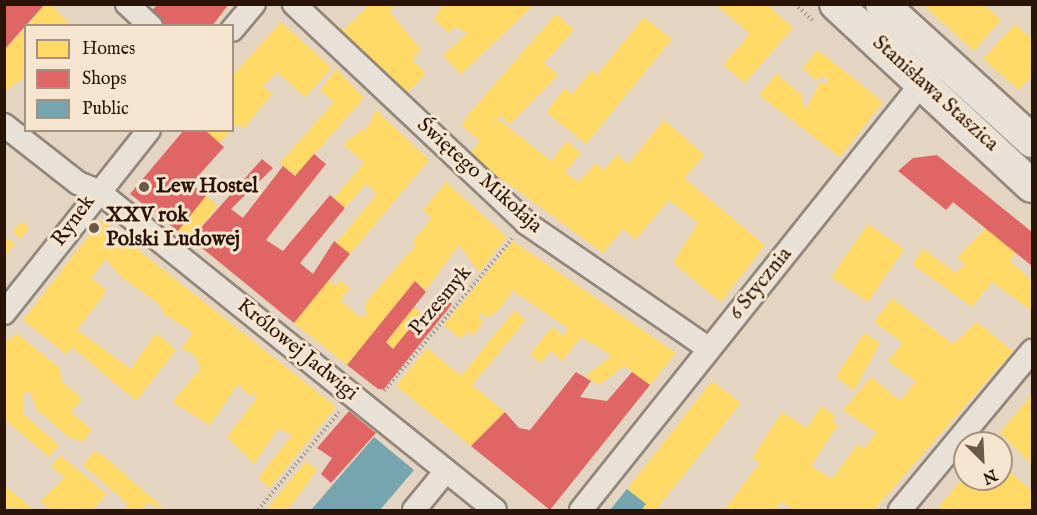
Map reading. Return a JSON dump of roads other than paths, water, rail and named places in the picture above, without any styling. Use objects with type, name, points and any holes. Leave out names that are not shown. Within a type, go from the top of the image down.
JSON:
[{"type":"main road","name":"Stanisława Staszica","points":[[882,4],[1032,141]]},
{"type":"main road","name":"Stanisława Staszica","points":[[828,16],[923,82],[1032,186]]},
{"type":"street","points":[[127,4],[149,24]]},
{"type":"street","points":[[234,28],[254,4]]},
{"type":"street","name":"Świętego Mikołaja","points":[[294,4],[526,222],[709,349]]},
{"type":"street","name":"6 Stycznia","points":[[581,510],[943,58]]},
{"type":"street","name":"Rynek","points":[[4,125],[78,183],[98,190],[4,313]]},
{"type":"street","points":[[98,190],[146,132]]},
{"type":"street","name":"Królowej Jadwigi","points":[[98,190],[495,510]]},
{"type":"street","points":[[900,510],[1032,351]]},
{"type":"street","points":[[414,510],[446,471]]},
{"type":"place","name":"Lew Hostel","points":[[144,187]]},
{"type":"place","name":"XXV rok Polski Ludowej","points":[[94,228]]}]
